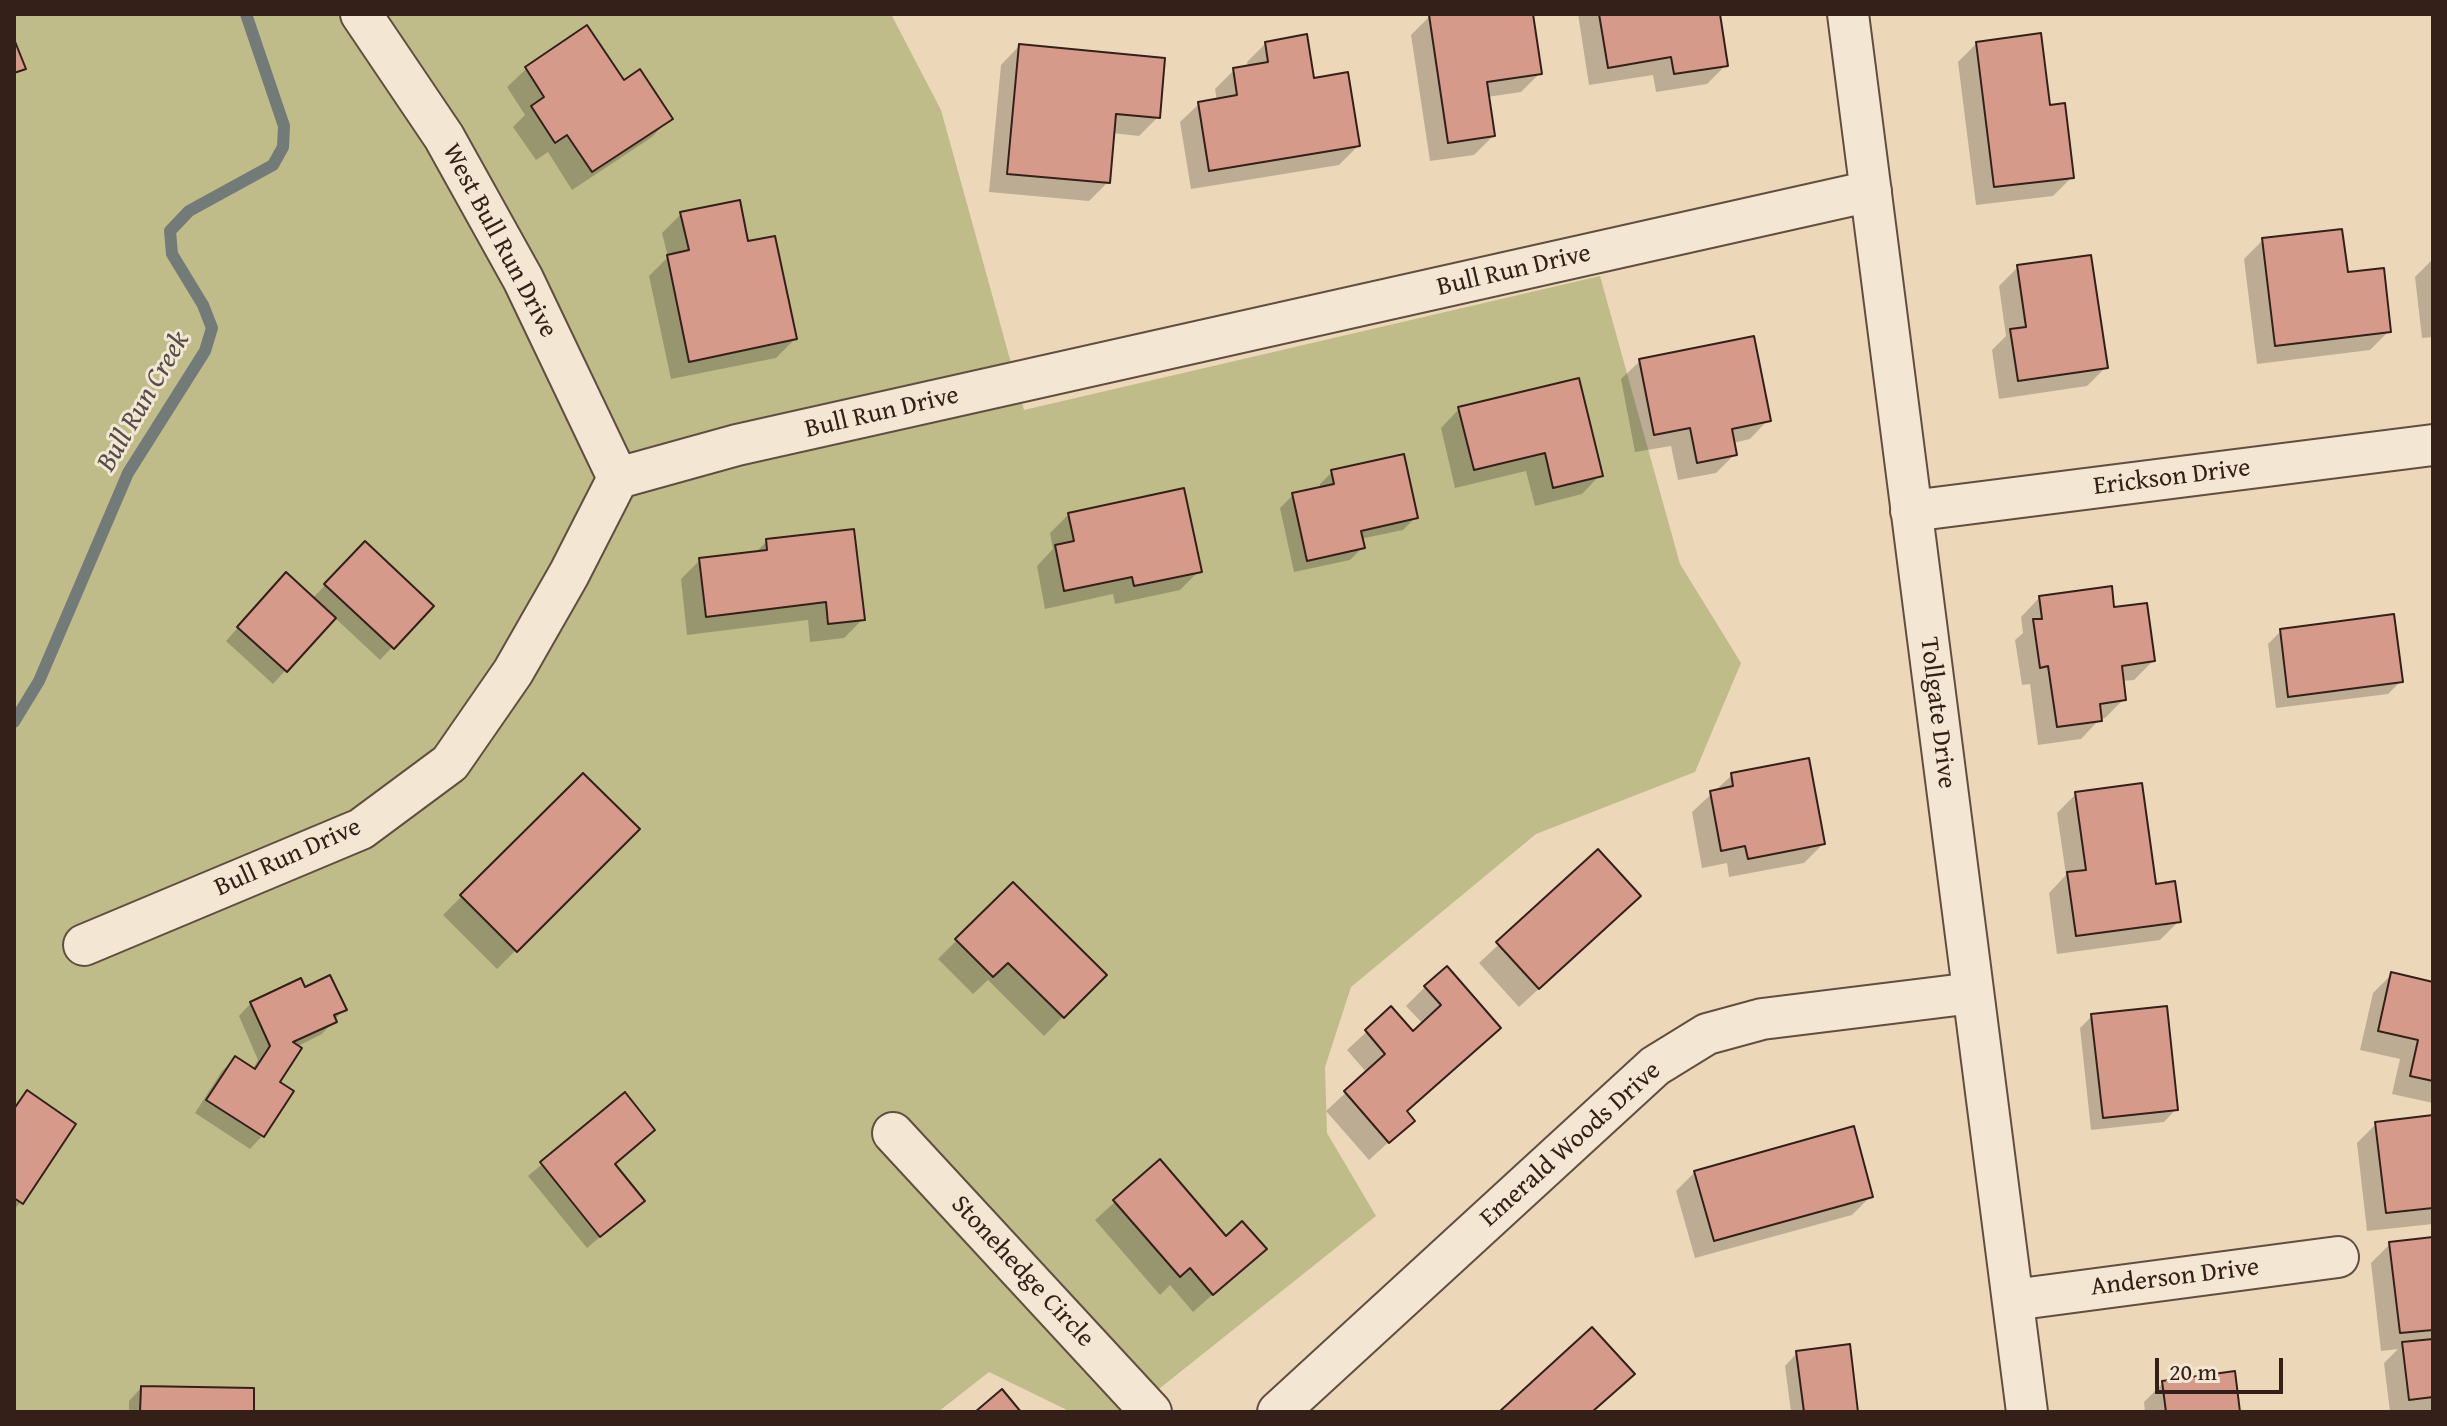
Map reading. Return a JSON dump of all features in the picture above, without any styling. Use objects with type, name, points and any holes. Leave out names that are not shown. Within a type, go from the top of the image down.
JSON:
[{"type":"street","name":"West Bull Run Drive","points":[[361,14],[444,137],[480,201],[523,279],[618,478]]},
{"type":"street","name":"Tollgate Drive","points":[[1848,14],[2027,1412]]},
{"type":"street","name":"Bull Run Drive","points":[[84,945],[361,829],[450,763],[513,672],[569,574],[618,478],[752,442],[1871,191]]},
{"type":"street","name":"Erickson Drive","points":[[1911,511],[2433,445]]},
{"type":"street","name":"Emerald Woods Drive","points":[[1278,1412],[1655,1066],[1707,1034],[1762,1019],[1973,993]]},
{"type":"street","name":"Stonehedge Circle","points":[[893,1133],[1151,1412]]},
{"type":"street","name":"Anderson Drive","points":[[2013,1300],[2338,1257]]},
{"type":"shaded area","points":[[14,14],[891,14],[941,110],[1024,410],[1600,276],[1680,564],[1741,663],[1695,772],[1536,834],[1351,987],[1325,1067],[1327,1133],[1376,1216],[1130,1412],[1071,1412],[989,1372],[938,1412],[14,1412]]},
{"type":"building","points":[[1533,14],[1542,74],[1487,82],[1495,136],[1448,143],[1429,15]]},
{"type":"building","points":[[1599,14],[1720,14],[1728,66],[1674,74],[1671,57],[1608,68]]},
{"type":"building","points":[[587,25],[624,80],[640,69],[673,119],[592,172],[567,135],[555,143],[531,106],[544,97],[525,67]]},
{"type":"building","points":[[2041,33],[2050,105],[2065,103],[2074,178],[1994,187],[1976,42]]},
{"type":"building","points":[[1307,34],[1314,78],[1348,72],[1360,146],[1209,171],[1198,102],[1237,95],[1233,68],[1268,62],[1265,42]]},
{"type":"building","points":[[14,39],[26,69],[14,73]]},
{"type":"building","points":[[1019,44],[1165,58],[1160,118],[1116,114],[1110,183],[1007,174]]},
{"type":"building","points":[[740,200],[748,241],[775,236],[797,339],[689,362],[667,255],[689,250],[680,212]]},
{"type":"building","points":[[2342,229],[2348,272],[2384,268],[2391,332],[2275,346],[2262,238]]},
{"type":"building","points":[[2091,255],[2108,368],[2018,381],[2010,329],[2026,327],[2017,265]]},
{"type":"building","points":[[1754,336],[1771,421],[1732,429],[1737,455],[1697,463],[1690,428],[1654,435],[1639,359]]},
{"type":"building","points":[[1579,378],[1603,476],[1553,488],[1545,453],[1474,470],[1458,407]]},
{"type":"building","points":[[1404,454],[1418,518],[1361,531],[1365,548],[1307,561],[1292,493],[1334,484],[1331,470]]},
{"type":"building","points":[[1184,488],[1202,572],[1134,586],[1132,577],[1064,591],[1055,545],[1074,541],[1068,513]]},
{"type":"building","points":[[854,529],[865,620],[828,624],[826,602],[706,617],[699,558],[767,550],[766,539]]},
{"type":"building","points":[[365,541],[434,606],[394,649],[324,584]]},
{"type":"building","points":[[286,572],[336,618],[287,672],[237,627]]},
{"type":"building","points":[[2112,586],[2114,607],[2147,603],[2155,661],[2122,666],[2126,700],[2100,704],[2102,721],[2057,727],[2048,666],[2040,668],[2033,619],[2042,619],[2039,596]]},
{"type":"building","points":[[2394,614],[2403,682],[2288,697],[2280,629]]},
{"type":"building","points":[[1809,758],[1825,844],[1748,859],[1745,846],[1721,851],[1710,791],[1733,786],[1731,773]]},
{"type":"building","points":[[583,773],[640,829],[517,952],[460,895]]},
{"type":"building","points":[[2142,783],[2156,884],[2175,881],[2181,922],[2076,936],[2067,872],[2086,870],[2075,792]]},
{"type":"building","points":[[1598,849],[1641,896],[1539,989],[1496,942]]},
{"type":"building","points":[[1013,882],[1107,975],[1064,1018],[1008,963],[993,977],[955,939]]},
{"type":"building","points":[[1447,966],[1501,1028],[1407,1111],[1415,1121],[1389,1143],[1344,1091],[1385,1054],[1365,1030],[1391,1006],[1413,1031],[1441,1005],[1424,986]]},
{"type":"building","points":[[2391,972],[2433,982],[2433,1081],[2410,1076],[2418,1040],[2378,1031]]},
{"type":"building","points":[[330,975],[347,1010],[334,1015],[337,1022],[293,1042],[302,1048],[280,1082],[294,1091],[264,1137],[206,1100],[235,1056],[255,1069],[270,1046],[250,1002],[301,978],[305,987]]},
{"type":"building","points":[[2167,1006],[2178,1110],[2103,1118],[2091,1014]]},
{"type":"building","points":[[27,1090],[76,1124],[23,1204],[14,1198],[14,1109]]},
{"type":"building","points":[[625,1092],[655,1130],[615,1164],[645,1201],[600,1237],[540,1162]]},
{"type":"building","points":[[2433,1115],[2433,1208],[2386,1213],[2375,1122]]},
{"type":"building","points":[[1854,1126],[1873,1197],[1714,1241],[1694,1171]]},
{"type":"building","points":[[1160,1159],[1226,1236],[1242,1221],[1267,1249],[1213,1295],[1190,1268],[1180,1277],[1113,1200]]},
{"type":"building","points":[[2433,1237],[2433,1330],[2400,1333],[2389,1242]]},
{"type":"building","points":[[1592,1327],[1635,1374],[1592,1412],[1499,1412]]},
{"type":"building","points":[[2433,1339],[2433,1397],[2409,1400],[2402,1342]]},
{"type":"building","points":[[1850,1344],[1858,1412],[1804,1412],[1796,1351]]},
{"type":"building","points":[[2235,1371],[2240,1412],[2166,1412],[2162,1381]]},
{"type":"building","points":[[141,1386],[254,1388],[254,1412],[140,1412]]},
{"type":"building","points":[[1002,1389],[1021,1412],[975,1412]]},
{"type":"waterway","name":"Bull Run Creek","points":[[14,722],[39,681],[128,473],[205,351],[212,328],[203,305],[172,254],[170,231],[189,211],[273,165],[283,147],[284,126],[246,14]]}]
